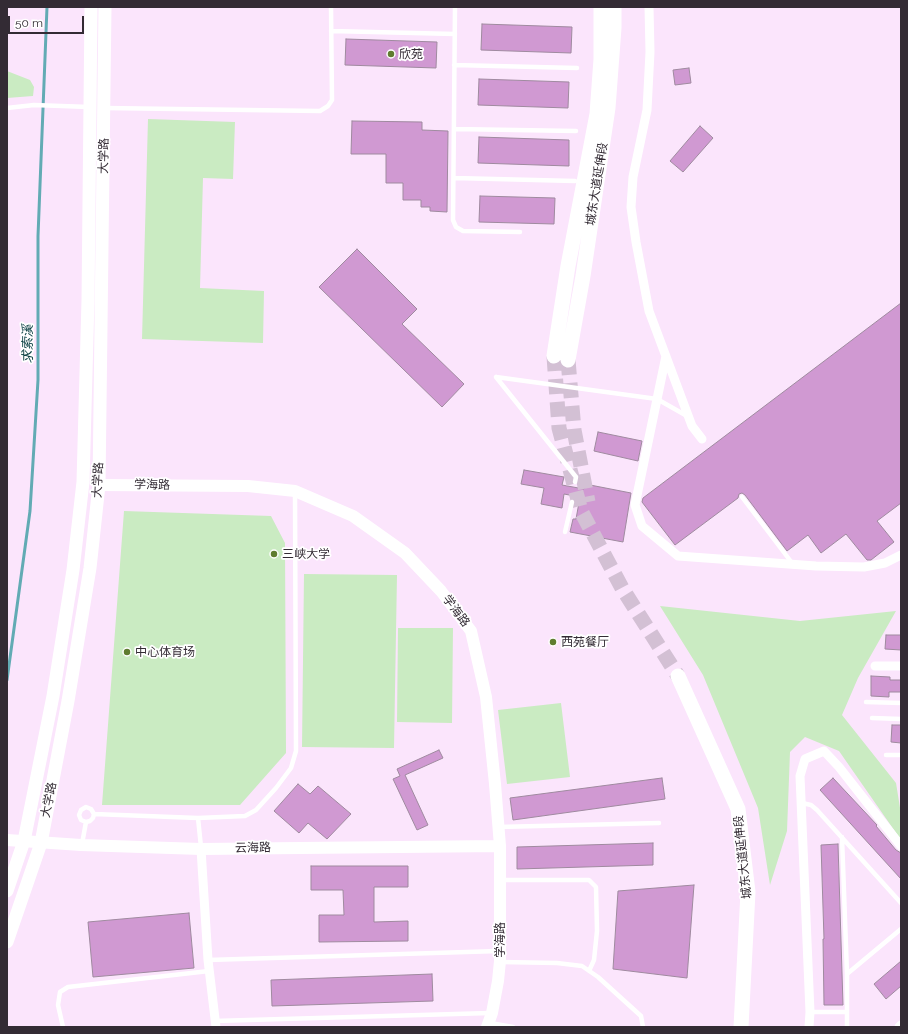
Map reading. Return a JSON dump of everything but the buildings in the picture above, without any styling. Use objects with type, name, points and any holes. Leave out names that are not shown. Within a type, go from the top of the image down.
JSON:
[{"type":"main road","name":"大学路","points":[[7,891],[24,841],[53,696],[73,570],[83,482],[88,300],[91,7]]},
{"type":"main road","name":"大学路","points":[[7,942],[41,843],[68,701],[90,568],[99,485],[105,7]]},
{"type":"main road","name":"城东大道延伸段","points":[[601,7],[601,59],[597,114],[568,266],[561,358],[583,276],[608,108],[614,28],[614,7]]},
{"type":"main road","name":"城东大道延伸段","points":[[742,1027],[748,892],[738,810],[682,676],[746,810],[757,886],[749,1027]]},
{"type":"street","points":[[649,7],[650,52],[647,110],[632,177],[631,206],[649,311],[692,426],[702,439]]},
{"type":"street","points":[[666,356],[635,505],[642,526],[678,556],[792,564],[864,567],[884,563],[901,555]]},
{"type":"street","name":"学海路","points":[[99,485],[248,486],[295,492],[353,516],[405,552],[441,591],[471,631],[486,697],[500,846],[500,956],[498,981],[489,1021]]},
{"type":"street","points":[[875,666],[901,666]]},
{"type":"street","points":[[809,1027],[810,1012],[800,776],[805,759],[824,751],[839,767],[901,846]]},
{"type":"street","name":"云海路","points":[[7,840],[81,845],[201,849],[500,846]]},
{"type":"street","points":[[201,849],[208,960],[215,1024]]},
{"type":"lane","points":[[104,108],[320,111],[328,106],[332,100],[331,7]]},
{"type":"lane","points":[[455,7],[453,220],[456,227],[463,231],[520,232]]},
{"type":"lane","points":[[331,31],[454,34]]},
{"type":"lane","points":[[454,65],[577,68]]},
{"type":"lane","points":[[7,108],[34,105],[89,107]]},
{"type":"lane","points":[[454,129],[576,131]]},
{"type":"lane","points":[[454,178],[575,181]]},
{"type":"lane","points":[[576,482],[576,476],[496,378],[657,399],[689,417]]},
{"type":"lane","points":[[94,814],[198,818],[245,816],[256,810],[276,788],[291,768],[296,751],[295,492]]},
{"type":"lane","points":[[742,497],[792,564]]},
{"type":"lane","points":[[566,532],[572,502]]},
{"type":"lane","points":[[866,702],[901,703]]},
{"type":"lane","points":[[872,718],[901,719]]},
{"type":"lane","points":[[886,755],[901,755]]},
{"type":"lane","points":[[802,803],[811,805],[817,810],[901,903]]},
{"type":"lane","points":[[86,808],[91,809],[94,814],[93,818],[86,822],[81,820],[79,815],[81,810],[86,808]]},
{"type":"lane","points":[[198,818],[201,849]]},
{"type":"lane","points":[[81,845],[86,822]]},
{"type":"lane","points":[[498,827],[659,823]]},
{"type":"lane","points":[[842,837],[847,974],[847,1027]]},
{"type":"lane","points":[[500,880],[589,880],[596,887],[597,931],[594,960],[589,971]]},
{"type":"lane","points":[[847,974],[901,929]]},
{"type":"lane","points":[[208,960],[500,956],[582,966],[598,977],[641,1016],[642,1027]]},
{"type":"lane","points":[[63,1027],[58,1005],[60,992],[68,987],[210,971]]},
{"type":"lane","points":[[810,1012],[847,1012]]},
{"type":"lane","points":[[215,1024],[489,1021],[514,1027]]},
{"type":"green space","points":[[7,71],[30,80],[34,87],[33,96],[7,98]]},
{"type":"green space","points":[[148,119],[235,122],[233,179],[203,178],[200,288],[264,291],[263,343],[142,339]]},
{"type":"green space","points":[[124,511],[271,516],[285,543],[286,753],[240,805],[102,805]]},
{"type":"green space","points":[[304,574],[397,575],[394,748],[302,747]]},
{"type":"green space","points":[[660,606],[800,621],[896,611],[858,678],[842,715],[896,783],[901,814],[901,840],[839,751],[805,737],[790,752],[787,831],[770,885],[758,808],[703,675]]},
{"type":"green space","points":[[398,628],[453,628],[452,723],[397,722]]},
{"type":"green space","points":[[561,703],[570,777],[507,784],[498,710]]},
{"type":"waterway","name":"求索溪","points":[[7,680],[30,511],[38,380],[38,236],[47,7]]},
{"type":"tunnel","points":[[554,356],[559,428],[581,511],[622,588],[678,676]]},
{"type":"tunnel","points":[[568,360],[574,430],[588,502]]},
{"type":"place","name":"欣苑","points":[[391,54]]},
{"type":"place","name":"三峡大学","points":[[274,554]]},
{"type":"place","name":"西苑餐厅","points":[[553,642]]},
{"type":"place","name":"中心体育场","points":[[127,652]]}]
